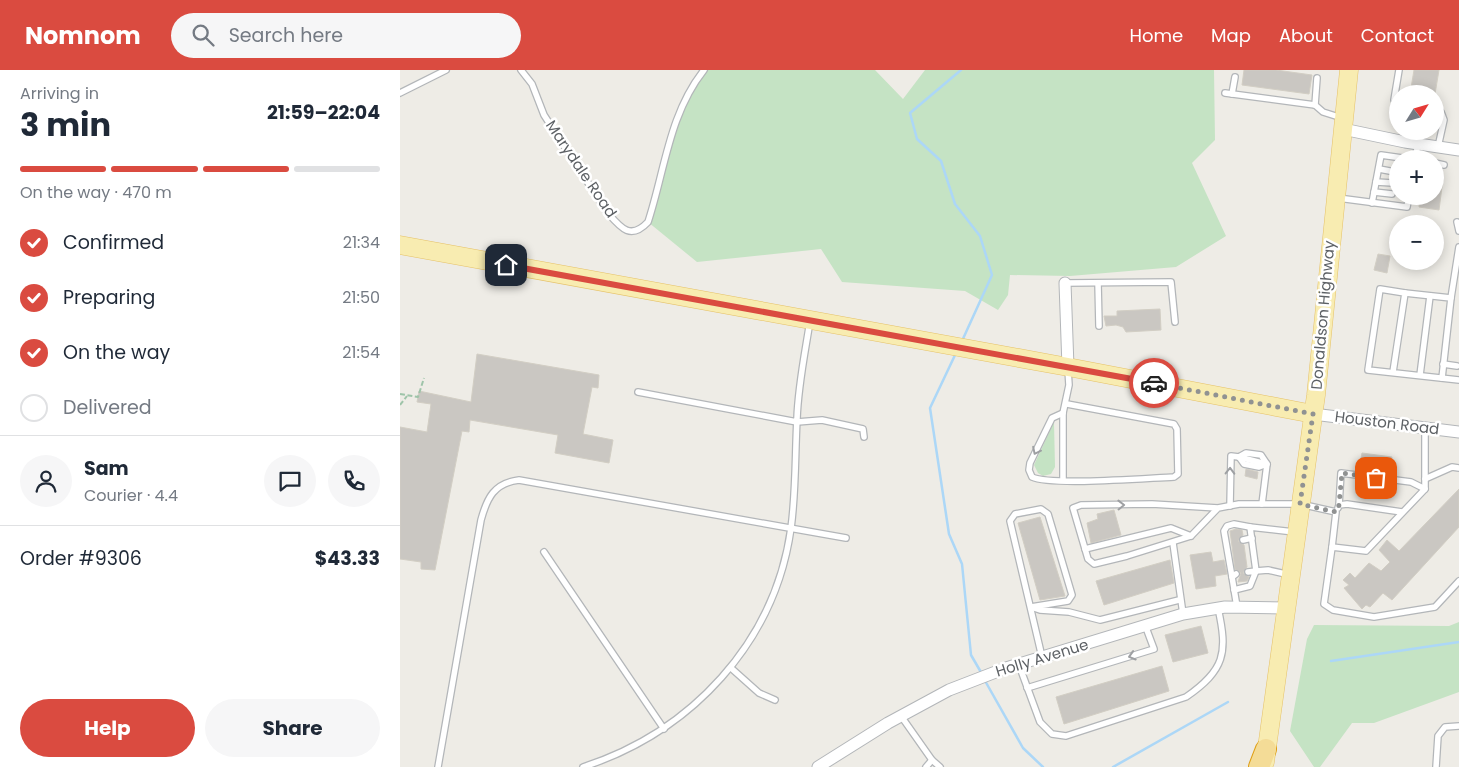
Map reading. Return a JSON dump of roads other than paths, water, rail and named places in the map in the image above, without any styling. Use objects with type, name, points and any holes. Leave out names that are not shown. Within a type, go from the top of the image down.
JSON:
[{"type":"main road","name":"Donaldson Highway","points":[[1263,761],[1313,414],[1324,318],[1334,198],[1349,70]]},
{"type":"main road","name":"Houston Road","points":[[400,246],[1068,367],[1313,414]]},
{"type":"street","points":[[1343,124],[1418,144],[1459,150]]},
{"type":"street","points":[[1065,283],[1068,367]]},
{"type":"street","name":"Houston Road","points":[[1313,414],[1459,432]]},
{"type":"street","name":"Holly Avenue","points":[[818,767],[901,716],[970,681],[1182,614],[1218,608],[1286,608]]},
{"type":"lane","points":[[400,93],[446,70]]},
{"type":"lane","name":"Marydale Road","points":[[521,70],[532,84],[544,115],[608,212],[628,232],[642,228],[648,222],[676,118],[688,93],[704,70]]},
{"type":"lane","points":[[1396,85],[1399,70]]},
{"type":"lane","points":[[1232,94],[1234,77]]},
{"type":"lane","points":[[1315,105],[1318,78]]},
{"type":"lane","points":[[1225,93],[1315,105],[1343,124]]},
{"type":"lane","points":[[1438,147],[1440,140]]},
{"type":"lane","points":[[1417,150],[1418,144]]},
{"type":"lane","points":[[1372,203],[1381,155],[1389,156]]},
{"type":"lane","points":[[1378,169],[1389,171]]},
{"type":"lane","points":[[1376,182],[1389,183]]},
{"type":"lane","points":[[1374,192],[1389,194]]},
{"type":"lane","points":[[1334,198],[1389,205]]},
{"type":"lane","points":[[1390,205],[1407,207],[1407,205]]},
{"type":"lane","points":[[1458,222],[1459,231]]},
{"type":"lane","points":[[1442,378],[1451,295],[1458,269],[1459,246]]},
{"type":"lane","points":[[1065,283],[1171,282],[1174,322]]},
{"type":"lane","points":[[1098,283],[1099,326]]},
{"type":"lane","points":[[1459,293],[1430,296],[1380,289],[1368,370],[1459,380]]},
{"type":"lane","points":[[1394,372],[1405,292]]},
{"type":"lane","points":[[1420,375],[1430,296]]},
{"type":"lane","points":[[583,767],[634,748],[664,729],[700,701],[731,668],[756,631],[775,592],[791,530],[796,477],[797,422],[810,320]]},
{"type":"lane","points":[[1443,364],[1457,366]]},
{"type":"lane","points":[[1063,480],[1063,413],[1067,404],[1068,367]]},
{"type":"lane","points":[[638,392],[797,422],[822,420],[863,429],[864,437]]},
{"type":"lane","points":[[1063,413],[1052,418],[1030,464],[1029,470],[1032,477],[1063,480],[1177,476],[1179,472],[1176,427],[1172,423],[1067,404]]},
{"type":"lane","points":[[1332,547],[1366,550],[1424,489],[1425,428]]},
{"type":"lane","points":[[1240,457],[1246,453],[1261,455],[1267,464],[1262,504]]},
{"type":"lane","points":[[1230,506],[1231,456],[1240,457],[1247,464],[1259,467],[1267,464]]},
{"type":"lane","points":[[1425,479],[1452,467],[1459,468]]},
{"type":"lane","points":[[1424,489],[1411,482],[1342,473],[1324,604],[1333,610],[1374,617],[1435,607],[1459,581]]},
{"type":"lane","points":[[438,767],[481,520],[485,504],[498,487],[519,480],[791,530],[846,538]]},
{"type":"lane","points":[[1218,508],[1191,536],[1173,543],[1094,564],[1088,559],[1072,508],[1081,505],[1152,504],[1218,508],[1262,504],[1300,504],[1336,512]]},
{"type":"lane","points":[[1339,505],[1347,504],[1402,512]]},
{"type":"lane","points":[[1031,607],[1068,601],[1072,595],[1048,514],[1041,509],[1015,514],[1010,521],[1042,658]]},
{"type":"lane","points":[[1236,607],[1234,576],[1228,542],[1224,532],[1227,526],[1234,524],[1296,532]]},
{"type":"lane","points":[[1234,590],[1250,586],[1256,571],[1250,527]]},
{"type":"lane","points":[[1085,549],[1171,528],[1191,536]]},
{"type":"lane","points":[[1243,540],[1252,538]]},
{"type":"lane","points":[[1173,543],[1182,614]]},
{"type":"lane","points":[[1245,551],[1253,549]]},
{"type":"lane","points":[[544,552],[664,729]]},
{"type":"lane","points":[[1246,560],[1254,559]]},
{"type":"lane","points":[[1248,572],[1268,570],[1291,575]]},
{"type":"lane","points":[[1031,607],[1040,610],[1069,612],[1100,620],[1179,600]]},
{"type":"lane","points":[[1019,665],[1040,722],[1052,734],[1066,736],[1186,697],[1200,688],[1215,672],[1223,653],[1223,634],[1218,608]]},
{"type":"lane","points":[[1027,688],[1154,649],[1145,625]]},
{"type":"lane","points":[[731,668],[759,693],[775,700]]},
{"type":"lane","points":[[901,716],[932,760],[940,767]]},
{"type":"lane","points":[[1436,767],[1438,736],[1445,727],[1459,726]]},
{"type":"lane","points":[[926,767],[932,760]]},
{"type":"waterway","points":[[961,70],[910,113],[917,139],[941,161],[955,204],[980,236],[992,275],[962,341]]},
{"type":"waterway","points":[[956,353],[930,408],[949,534],[962,564],[971,655],[982,674]]},
{"type":"waterway","points":[[1331,661],[1459,642]]},
{"type":"waterway","points":[[984,679],[1023,748],[1043,767]]},
{"type":"waterway","points":[[1113,767],[1228,702]]}]
